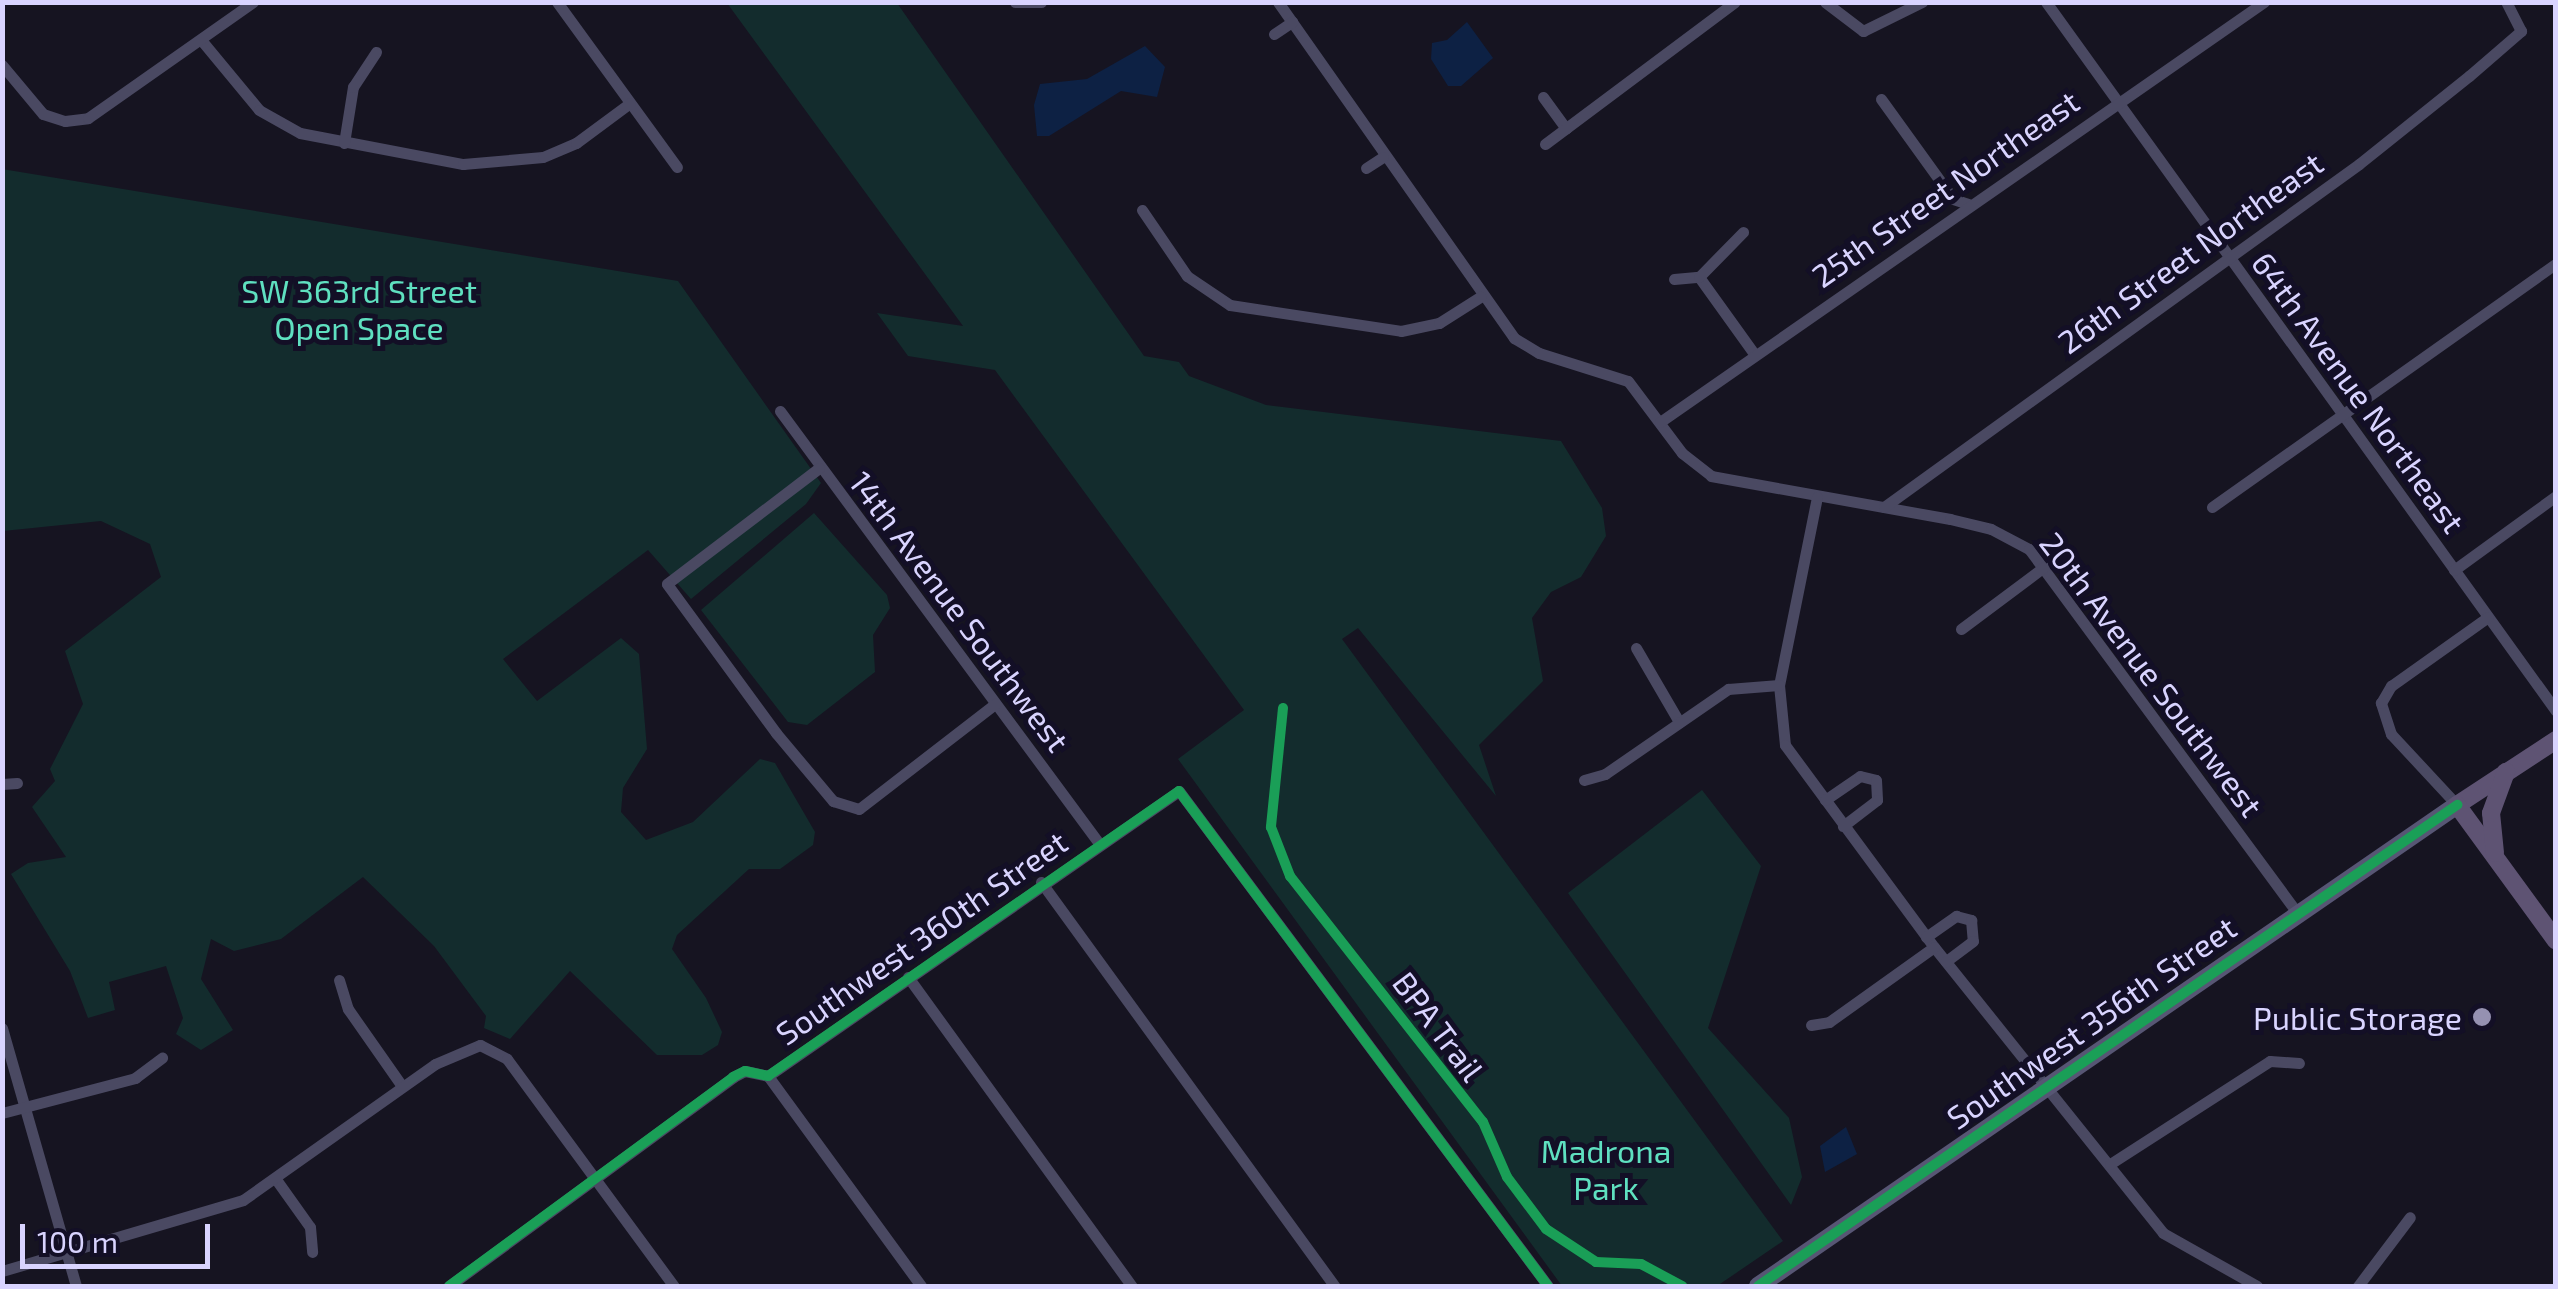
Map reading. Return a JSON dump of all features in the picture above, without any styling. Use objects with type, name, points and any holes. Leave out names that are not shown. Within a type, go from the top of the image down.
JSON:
[{"type":"main road","name":"Southwest 356th Street","points":[[1758,1286],[2296,911],[2556,740]]},
{"type":"main road","points":[[2497,861],[2491,813],[2506,772]]},
{"type":"main road","points":[[2457,805],[2556,941]]},
{"type":"street","points":[[2,65],[35,108],[65,121],[100,112],[253,2]]},
{"type":"street","points":[[556,2],[677,167]]},
{"type":"street","points":[[1016,3],[1041,2]]},
{"type":"street","name":"20th Avenue Southwest","points":[[1278,2],[1480,297],[1525,346],[1628,381],[1690,462],[1711,476],[1991,529],[2020,543],[2044,567],[2296,911]]},
{"type":"street","points":[[1545,144],[1736,2]]},
{"type":"street","points":[[1825,2],[1862,31],[1922,2]]},
{"type":"street","name":"64th Avenue Northeast","points":[[2046,2],[2556,711]]},
{"type":"street","name":"25th Street Northeast","points":[[1660,422],[1968,204],[2264,2]]},
{"type":"street","name":"26th Street Northeast","points":[[1884,508],[2359,164],[2521,32],[2506,2]]},
{"type":"street","points":[[1274,34],[1292,22]]},
{"type":"street","points":[[202,41],[271,118],[344,143],[505,165],[576,143],[630,103]]},
{"type":"street","points":[[344,143],[354,87],[376,52]]},
{"type":"street","points":[[1543,96],[1566,129]]},
{"type":"street","points":[[1881,99],[1953,199],[1968,204]]},
{"type":"street","points":[[1366,168],[1383,157]]},
{"type":"street","points":[[1142,210],[1187,276],[1230,305],[1401,331],[1439,322],[1480,297]]},
{"type":"street","points":[[1674,279],[1698,277],[1743,232]]},
{"type":"street","points":[[2212,508],[2556,263]]},
{"type":"street","points":[[1698,277],[1755,354]]},
{"type":"street","name":"14th Avenue Southwest","points":[[780,412],[1098,842]]},
{"type":"street","points":[[818,468],[667,584],[821,788],[859,810],[994,704]]},
{"type":"street","points":[[2454,570],[2556,496]]},
{"type":"street","points":[[1816,497],[1779,685],[1779,731],[1930,942],[2047,1083],[2163,1233],[2239,1283],[2257,1286]]},
{"type":"street","points":[[1961,629],[2044,567]]},
{"type":"street","points":[[2457,805],[2391,734],[2381,702],[2390,686],[2488,617]]},
{"type":"street","points":[[1636,648],[1679,722]]},
{"type":"street","points":[[1584,780],[1604,774],[1728,690],[1779,685]]},
{"type":"street","points":[[1825,800],[1855,778],[1876,780],[1877,800],[1844,826]]},
{"type":"street","points":[[2,784],[16,783]]},
{"type":"street","name":"Southwest 360th Street","points":[[449,1286],[734,1077],[745,1071],[768,1076],[1098,842],[1178,791],[1548,1286]]},
{"type":"street","points":[[1041,882],[1334,1286]]},
{"type":"street","points":[[1810,1025],[1829,1022],[1930,942],[1956,916],[1971,920],[1973,941],[1946,961]]},
{"type":"street","points":[[908,977],[1132,1286]]},
{"type":"street","points":[[339,980],[348,1009],[402,1086]]},
{"type":"street","points":[[2,1028],[76,1286]]},
{"type":"street","points":[[2,1272],[65,1248],[227,1206],[275,1178],[454,1052],[480,1044],[507,1060],[674,1286]]},
{"type":"street","points":[[2,1113],[28,1110],[134,1078],[162,1058]]},
{"type":"street","points":[[2110,1164],[2270,1060],[2299,1064]]},
{"type":"street","points":[[768,1076],[921,1286]]},
{"type":"street","points":[[275,1178],[310,1226],[312,1252]]},
{"type":"street","points":[[2358,1286],[2410,1217]]},
{"type":"green space","name":"Madrona Park","points":[[727,3],[897,3],[1144,356],[1179,362],[1189,376],[1266,405],[1561,441],[1602,508],[1606,536],[1581,577],[1551,592],[1532,618],[1543,681],[1479,745],[1496,796],[1358,628],[1342,639],[1783,1241],[1717,1286],[1562,1286],[1178,759],[1244,710],[995,370],[908,356],[877,313],[963,326]]},
{"type":"green space","name":"SW 363rd Street Open Space","points":[[2,169],[678,281],[821,483],[806,504],[691,599],[648,550],[503,659],[537,701],[621,638],[639,654],[647,749],[623,788],[621,812],[646,840],[693,822],[760,759],[775,763],[815,832],[813,845],[780,869],[749,869],[677,935],[672,949],[706,998],[722,1032],[718,1045],[702,1055],[657,1055],[570,971],[510,1039],[484,1028],[486,1016],[434,946],[363,877],[281,939],[234,951],[211,939],[201,979],[233,1030],[201,1050],[176,1034],[183,1018],[166,966],[109,982],[115,1010],[88,1018],[70,971],[11,874],[28,863],[66,857],[32,807],[55,781],[50,769],[83,704],[65,651],[161,577],[150,544],[101,521],[3,531]]},
{"type":"green space","points":[[814,513],[887,595],[890,608],[873,635],[875,672],[807,725],[788,722],[701,610]]},
{"type":"green space","points":[[1702,790],[1761,866],[1708,1028],[1789,1118],[1802,1177],[1791,1205],[1568,893]]},
{"type":"water","points":[[1467,22],[1493,58],[1461,86],[1448,86],[1431,59],[1432,43],[1447,40]]},
{"type":"water","points":[[1145,46],[1165,67],[1157,97],[1121,91],[1049,136],[1037,136],[1034,105],[1040,84],[1087,79]]},
{"type":"water","points":[[1846,1127],[1857,1154],[1825,1172],[1820,1146]]},
{"type":"cycle path","name":"BPA Trail","points":[[1283,708],[1271,827],[1290,876],[1483,1122],[1507,1177],[1546,1229],[1596,1262],[1641,1264],[1682,1286]]},
{"type":"cycle path","points":[[449,1286],[733,1077],[745,1071],[768,1076],[1179,791],[1548,1286]]},
{"type":"cycle path","points":[[1758,1286],[2457,805]]},
{"type":"place","name":"Public Storage","points":[[2482,1017]]}]
